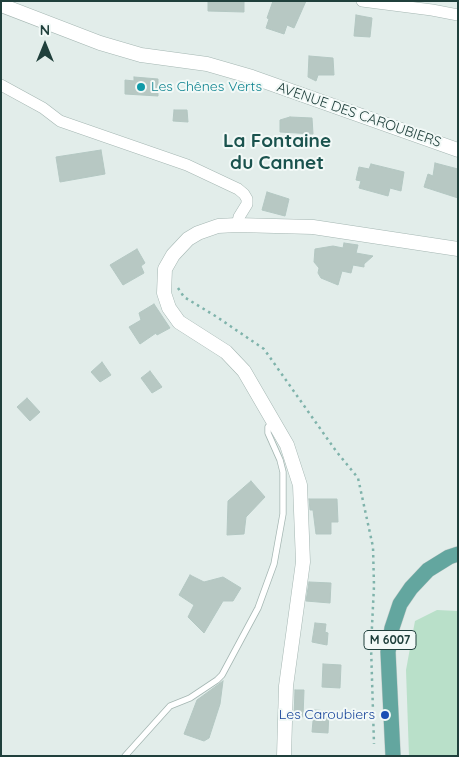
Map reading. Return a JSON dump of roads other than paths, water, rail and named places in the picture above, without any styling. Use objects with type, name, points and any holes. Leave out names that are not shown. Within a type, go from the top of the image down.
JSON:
[{"type":"main road","name":"M 6007","points":[[393,756],[388,652],[392,628],[400,604],[410,588],[428,570],[448,557],[458,554]]},
{"type":"street","points":[[362,1],[458,15]]},
{"type":"street","name":"AVENUE DES CAROUBIERS","points":[[1,5],[100,43],[141,55],[207,64],[252,77],[458,150]]},
{"type":"street","points":[[1,85],[43,108],[60,121],[187,165],[238,189],[247,199],[237,225]]},
{"type":"street","points":[[284,756],[286,686],[303,562],[300,485],[287,445],[244,371],[226,352],[179,322],[169,308],[164,293],[165,269],[173,255],[188,239],[198,233],[218,226],[313,227],[458,249]]},
{"type":"lane","points":[[126,756],[170,706],[190,698],[222,675],[258,608],[274,564],[283,514],[283,472],[280,460],[268,433],[268,427],[273,421]]},
{"type":"place","name":"Les Chênes Verts","points":[[141,87]]},
{"type":"place","name":"Les Caroubiers","points":[[385,715]]},
{"type":"district","name":"La Fontaine du Cannet","points":[[277,152]]}]
